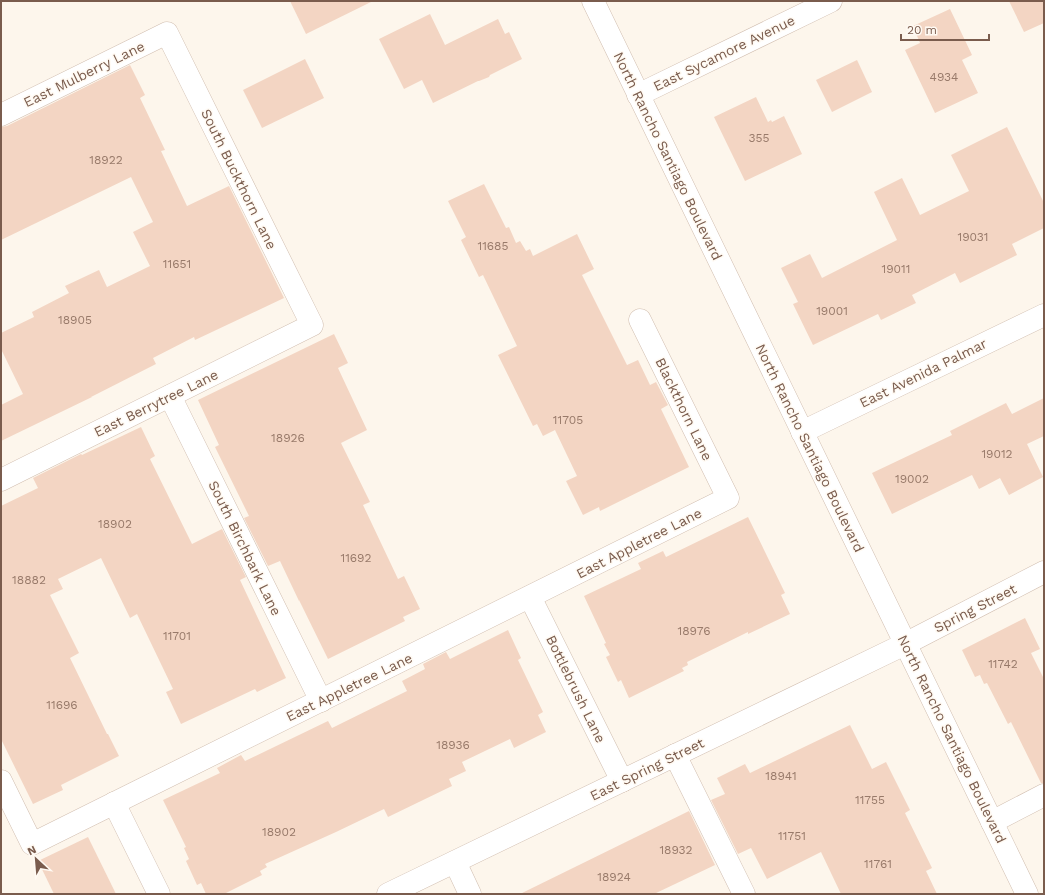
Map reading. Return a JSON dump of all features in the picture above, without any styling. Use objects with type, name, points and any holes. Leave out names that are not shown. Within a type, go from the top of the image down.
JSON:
[{"type":"street","name":"North Rancho Santiago Boulevard","points":[[593,1],[1027,894]]},
{"type":"street","name":"East Sycamore Avenue","points":[[638,95],[831,1]]},
{"type":"street","name":"East Mulberry Lane","points":[[1,115],[166,33]]},
{"type":"street","name":"South Buckthorn Lane","points":[[166,33],[312,325]]},
{"type":"street","name":"East Avenida Palmar","points":[[802,432],[1044,315]]},
{"type":"street","name":"Blackthorn Lane","points":[[640,320],[728,498]]},
{"type":"street","name":"East Berrytree Lane","points":[[1,480],[312,325]]},
{"type":"street","name":"South Birchbark Lane","points":[[170,396],[321,701]]},
{"type":"street","name":"East Appletree Lane","points":[[1,781],[32,844],[728,498]]},
{"type":"street","name":"Spring Street","points":[[905,644],[1044,572]]},
{"type":"street","name":"Bottlebrush Lane","points":[[530,597],[622,781]]},
{"type":"street","name":"East Spring Street","points":[[388,894],[905,644]]},
{"type":"street","points":[[675,755],[744,894]]},
{"type":"street","points":[[992,822],[1044,795]]},
{"type":"street","points":[[114,803],[159,894]]},
{"type":"street","points":[[455,862],[470,894]]},
{"type":"building","points":[[290,1],[373,1],[306,34]]},
{"type":"building","points":[[1009,1],[1044,1],[1044,23],[1024,32]]},
{"type":"building","points":[[950,9],[972,55],[962,60],[978,93],[935,113],[905,50],[920,43],[913,26]]},
{"type":"building","points":[[430,14],[445,45],[498,19],[505,34],[509,32],[522,59],[490,75],[489,77],[433,103],[422,80],[404,89],[379,39]]},
{"type":"building","points":[[305,59],[324,98],[262,128],[243,90]]},
{"type":"building","points":[[857,60],[872,92],[832,112],[816,80]]},
{"type":"building","points":[[130,65],[145,95],[140,98],[165,150],[161,151],[187,206],[229,186],[284,298],[195,340],[194,337],[153,358],[156,364],[1,441],[1,405],[23,394],[1,349],[1,333],[34,317],[32,312],[69,293],[65,286],[99,270],[107,287],[150,266],[133,232],[153,222],[131,177],[1,240],[1,127],[7,126]]},
{"type":"building","points":[[756,97],[768,122],[771,120],[772,122],[784,116],[802,154],[745,181],[714,117]]},
{"type":"building","points":[[1007,127],[1044,203],[1044,228],[1012,244],[1017,255],[960,283],[955,273],[912,295],[916,303],[881,320],[878,314],[813,345],[793,304],[798,302],[781,268],[810,254],[822,278],[897,240],[874,192],[902,178],[920,215],[969,191],[951,155]]},
{"type":"building","points":[[484,184],[506,228],[509,227],[516,243],[520,241],[526,251],[530,249],[533,256],[577,234],[594,269],[582,275],[627,365],[638,360],[650,385],[656,382],[668,405],[661,409],[689,467],[600,511],[599,507],[583,515],[566,481],[577,476],[555,430],[543,436],[537,424],[533,426],[498,355],[517,346],[483,275],[479,277],[461,240],[466,237],[448,201]]},
{"type":"building","points":[[334,334],[348,363],[338,368],[367,430],[341,443],[370,502],[363,505],[398,579],[404,576],[420,609],[403,617],[405,621],[328,659],[280,561],[268,566],[244,518],[249,516],[215,447],[219,445],[198,400]]},
{"type":"building","points":[[1044,398],[1044,436],[1027,444],[1043,477],[1009,495],[1000,478],[979,489],[972,475],[892,514],[872,473],[952,435],[950,431],[1006,403],[1012,414]]},
{"type":"building","points":[[141,427],[155,456],[150,459],[192,544],[222,529],[246,577],[240,580],[286,678],[257,692],[255,689],[181,724],[166,692],[173,689],[137,614],[130,618],[101,558],[58,579],[63,589],[50,595],[79,653],[70,658],[119,756],[61,785],[63,790],[33,804],[1,739],[1,506],[38,488],[33,478],[81,454],[82,455]]},
{"type":"building","points":[[748,517],[785,593],[781,595],[790,614],[748,634],[748,632],[687,662],[688,665],[682,668],[684,671],[629,698],[621,680],[618,682],[606,657],[610,655],[604,644],[606,643],[584,596],[641,569],[638,563],[663,551],[666,557]]},
{"type":"building","points":[[1025,618],[1040,649],[1031,653],[1044,679],[1044,783],[1041,783],[1011,722],[1008,724],[987,683],[984,684],[980,675],[975,677],[962,650]]},
{"type":"building","points":[[508,630],[521,658],[518,660],[543,712],[538,715],[546,732],[514,748],[510,739],[462,762],[466,771],[449,779],[452,786],[388,817],[384,809],[265,864],[267,867],[260,871],[262,875],[224,894],[206,894],[201,883],[197,885],[186,861],[189,859],[184,848],[186,847],[163,800],[220,773],[217,768],[241,755],[245,761],[328,721],[332,728],[407,691],[402,681],[425,669],[423,664],[446,652],[450,659]]},
{"type":"building","points":[[850,725],[872,769],[886,762],[910,810],[905,813],[932,868],[926,871],[937,894],[841,894],[821,852],[767,879],[751,848],[738,854],[711,800],[725,794],[717,778],[745,764],[750,773]]},
{"type":"building","points":[[689,811],[715,865],[654,894],[520,894]]},
{"type":"building","points":[[88,837],[116,894],[54,894],[38,861]]}]
